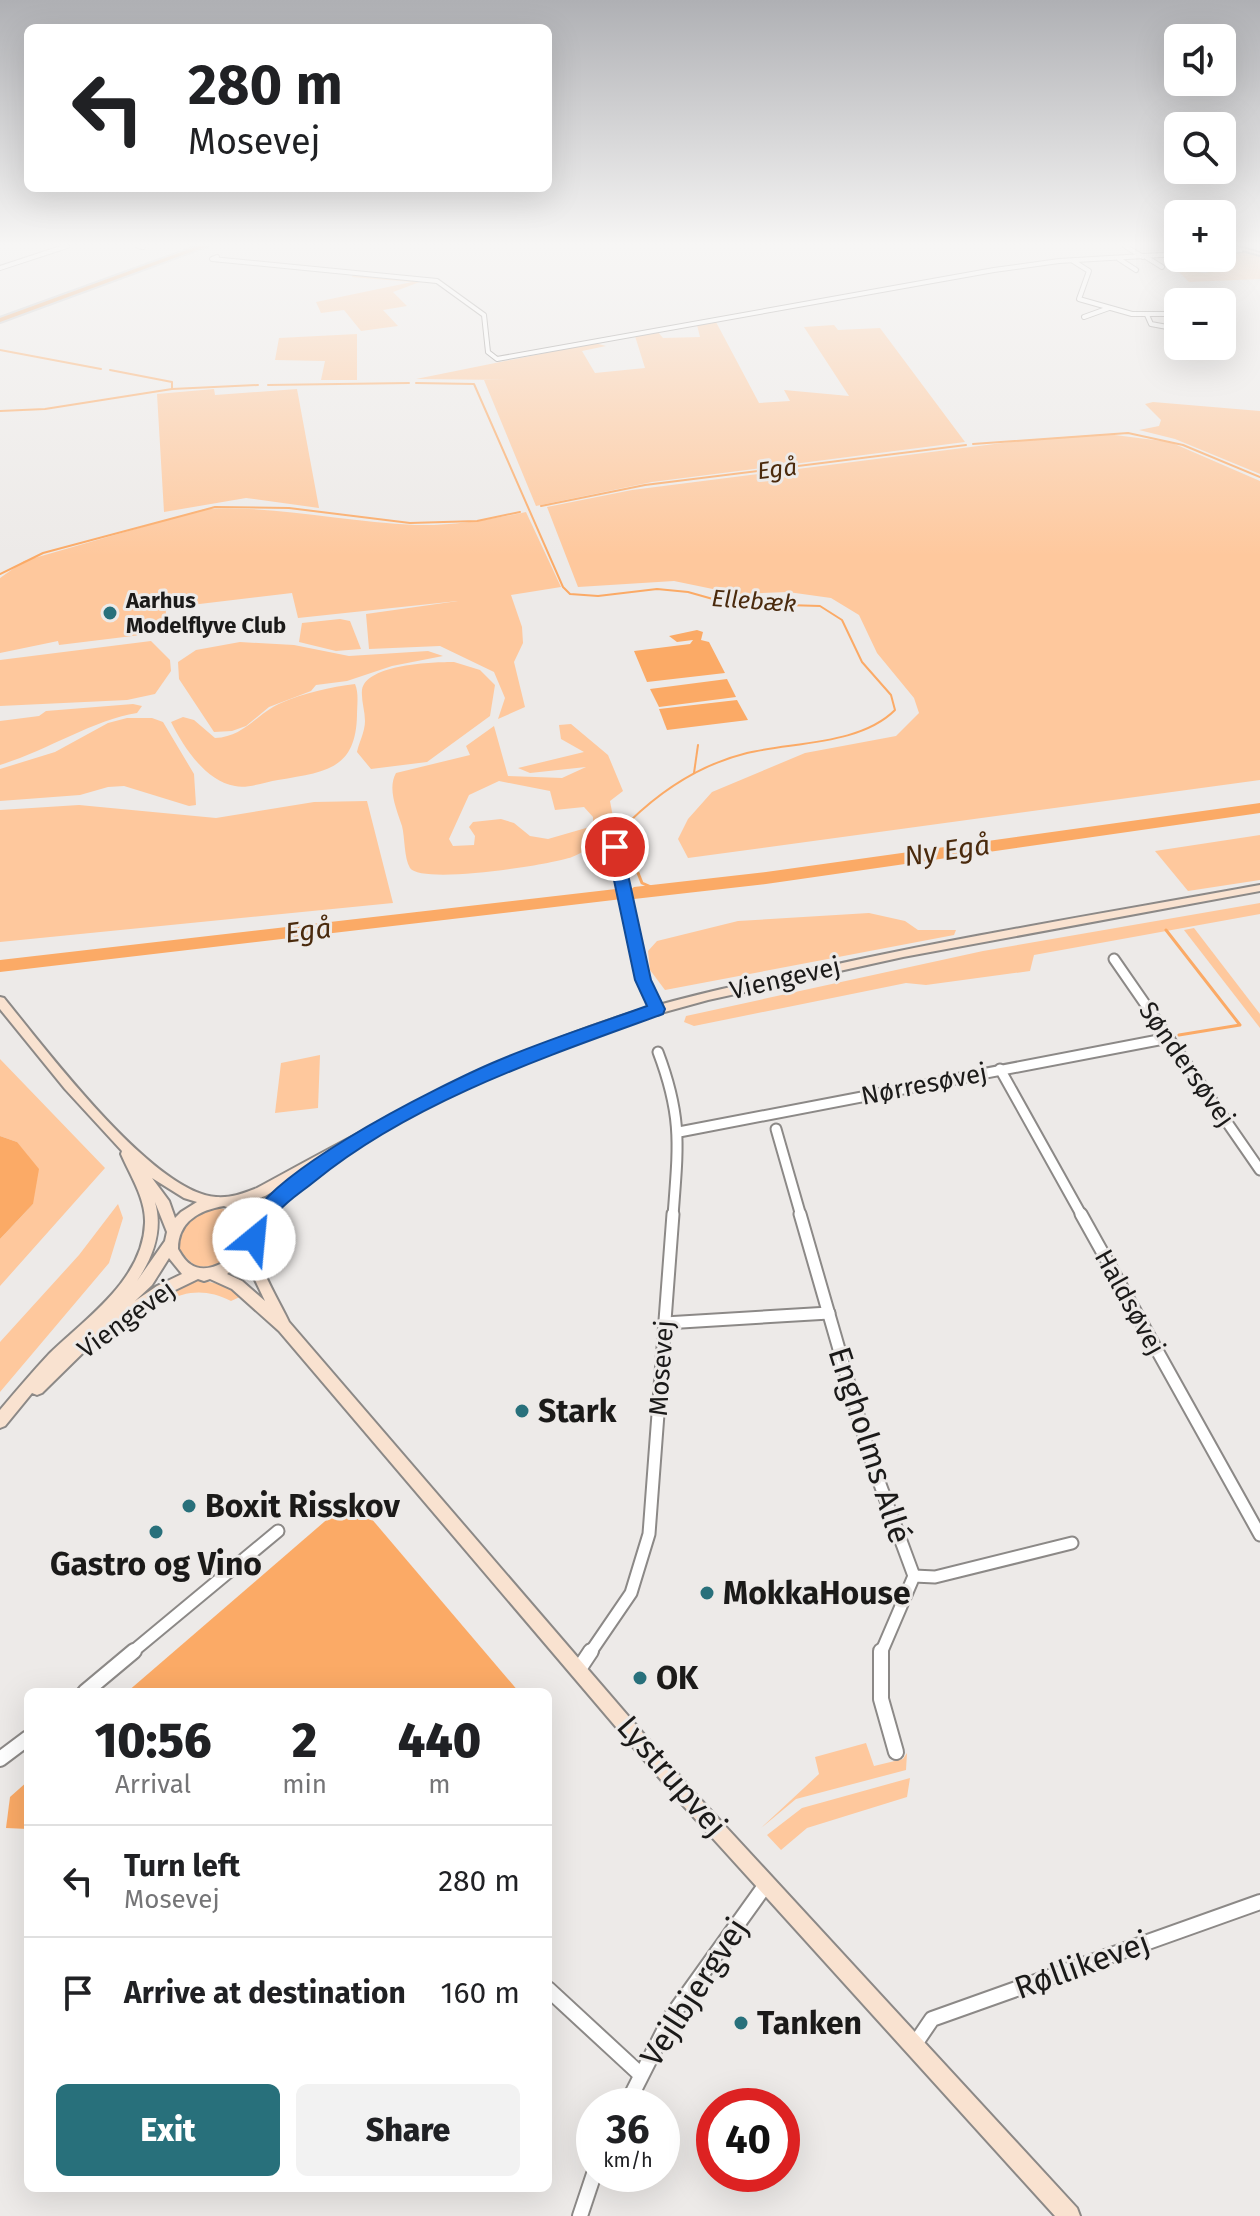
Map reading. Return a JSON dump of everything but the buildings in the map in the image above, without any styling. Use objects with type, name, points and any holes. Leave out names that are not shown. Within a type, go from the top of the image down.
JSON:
[{"type":"street","points":[[488,349],[497,359],[551,349]]},
{"type":"street","points":[[615,847],[643,980],[657,1009]]},
{"type":"street","name":"Viengevej","points":[[232,1203],[261,1192],[418,1106],[502,1066],[657,1009],[903,953],[1260,888]]},
{"type":"street","name":"Søndersøvej","points":[[1114,959],[1260,1170]]},
{"type":"street","points":[[0,1001],[124,1148],[164,1205],[173,1223],[171,1239],[177,1263],[205,1273],[235,1263],[251,1245],[255,1229],[248,1211],[232,1203],[215,1202],[178,1191],[124,1148]]},
{"type":"street","name":"Nørresøvej","points":[[679,1132],[1169,1038]]},
{"type":"street","name":"Mosevej","points":[[579,1669],[615,1621],[641,1570],[652,1497],[679,1132],[674,1095],[658,1052]]},
{"type":"street","name":"Haldsøvej","points":[[1000,1069],[1260,1535]]},
{"type":"street","name":"Engholms Allé","points":[[776,1129],[871,1460],[914,1576],[877,1662],[877,1686],[896,1752]]},
{"type":"street","points":[[0,1423],[48,1365],[125,1286],[143,1262],[152,1236],[152,1213],[124,1148]]},
{"type":"street","name":"Viengevej","points":[[255,1229],[272,1205],[337,1152]]},
{"type":"street","points":[[171,1239],[192,1211],[215,1202]]},
{"type":"street","name":"Viengevej","points":[[0,1423],[147,1281],[171,1239]]},
{"type":"street","name":"Lystrupvej","points":[[251,1245],[257,1272],[284,1327]]},
{"type":"street","name":"Viengevej","points":[[56,1370],[140,1304],[178,1280],[205,1273]]},
{"type":"street","name":"Lystrupvej","points":[[205,1273],[237,1285],[284,1327],[685,1795],[768,1881],[1069,2216]]},
{"type":"street","name":"Engholms Allé","points":[[665,1323],[829,1313]]},
{"type":"street","points":[[90,1688],[278,1531]]},
{"type":"street","name":"Engholms Allé","points":[[914,1576],[935,1577],[1072,1543]]},
{"type":"street","points":[[0,1759],[24,1741]]},
{"type":"street","name":"Vejlbjergvej","points":[[634,2088],[693,1984],[768,1881]]},
{"type":"street","name":"Røllikevej","points":[[915,2044],[932,2019],[1260,1902]]},
{"type":"street","points":[[552,1993],[640,2074]]},
{"type":"street","points":[[580,2216],[588,2192]]},
{"type":"shaded area","points":[[277,349],[357,349],[357,380],[321,380],[325,361],[275,360]]},
{"type":"shaded area","points":[[563,349],[590,349],[582,351],[595,373],[645,368],[639,349],[731,349],[759,403],[790,401],[784,390],[849,396],[819,349],[896,349],[965,442],[652,482],[536,506],[484,380],[508,380],[416,379]]},
{"type":"shaded area","points":[[214,389],[215,395],[297,389],[319,508],[246,498],[164,512],[157,394]]},
{"type":"shaded area","points":[[1153,402],[1260,411],[1260,474],[1175,439],[1139,430],[1159,426],[1161,420],[1145,404]]},
{"type":"shaded area","points":[[1107,434],[1170,442],[1260,481],[1260,780],[688,858],[678,839],[688,819],[712,792],[805,753],[896,736],[919,713],[914,698],[877,653],[859,615],[831,598],[788,592],[737,594],[674,581],[578,587],[547,507],[632,490],[1026,440]]},
{"type":"shaded area","points":[[205,509],[258,509],[415,525],[470,522],[526,512],[561,587],[511,595],[522,627],[523,643],[514,662],[525,707],[498,719],[505,698],[494,672],[440,646],[369,649],[366,614],[458,601],[298,618],[292,593],[166,608],[165,632],[59,645],[58,641],[0,653],[0,578],[24,561]]},
{"type":"shaded area","points":[[340,619],[350,621],[361,649],[336,651],[299,642],[302,623]]},
{"type":"shaded area","points":[[697,630],[703,632],[701,640],[709,642],[725,673],[647,682],[634,651],[690,644],[693,640],[677,642],[669,636]]},
{"type":"shaded area","points":[[151,641],[170,660],[171,671],[155,694],[127,700],[0,706],[0,660]]},
{"type":"shaded area","points":[[240,642],[294,645],[349,656],[428,651],[443,656],[392,666],[347,681],[316,685],[311,691],[269,707],[246,726],[214,732],[179,679],[178,662],[196,650]]},
{"type":"shaded area","points":[[454,662],[480,670],[495,685],[490,716],[427,762],[371,769],[357,752],[365,725],[362,690],[366,681],[402,666]]},
{"type":"shaded area","points":[[727,679],[736,697],[659,707],[650,689]]},
{"type":"shaded area","points":[[355,684],[357,715],[351,747],[335,765],[310,774],[245,787],[224,783],[196,761],[171,722],[183,717],[194,720],[215,738],[225,737],[290,699]]},
{"type":"shaded area","points":[[737,700],[748,720],[667,730],[659,709]]},
{"type":"shaded area","points":[[133,704],[142,706],[137,713],[104,722],[0,765],[0,721],[39,716],[46,711]]},
{"type":"shaded area","points":[[127,718],[152,718],[163,722],[194,774],[196,805],[189,806],[124,786],[80,795],[0,801],[0,769],[55,752],[108,723]]},
{"type":"shaded area","points":[[571,724],[608,755],[623,791],[610,801],[613,817],[606,826],[604,839],[572,857],[514,868],[437,875],[410,868],[393,793],[396,773],[470,755],[466,746],[494,726],[508,776],[562,778],[586,767],[530,773],[518,768],[584,752],[561,739],[559,725]],"holes":[[[499,781],[550,791],[555,810],[584,807],[593,817],[593,826],[548,839],[530,836],[514,823],[501,819],[473,822],[469,827],[475,836],[474,845],[453,846],[449,839],[469,795]]]},
{"type":"shaded area","points":[[367,801],[393,903],[0,942],[0,810],[79,805],[216,818],[314,802]]},
{"type":"shaded area","points":[[1260,835],[1260,880],[1188,891],[1155,851]]},
{"type":"shaded area","points":[[1260,903],[1260,914],[1034,955],[1030,971],[926,985],[906,983],[694,1026],[684,1022],[686,1016],[983,951]]},
{"type":"shaded area","points":[[869,913],[905,921],[918,930],[956,930],[954,935],[665,990],[650,970],[648,951],[657,941],[738,921]]},
{"type":"shaded area","points":[[1194,928],[1260,1014],[1260,1028],[1184,930]]},
{"type":"shaded area","points":[[320,1055],[318,1108],[275,1113],[281,1063]]},
{"type":"shaded area","points":[[0,1059],[105,1168],[0,1286],[0,1239],[33,1204],[17,1142],[0,1136]]},
{"type":"shaded area","points":[[0,1136],[17,1142],[39,1169],[33,1204],[0,1239]]},
{"type":"shaded area","points":[[118,1204],[123,1218],[109,1263],[0,1392],[0,1342],[79,1255]]},
{"type":"shaded area","points":[[217,1207],[242,1215],[249,1234],[228,1260],[213,1266],[195,1266],[177,1249],[180,1233],[189,1221]]},
{"type":"shaded area","points":[[196,1279],[223,1285],[242,1296],[231,1301],[198,1292],[164,1302],[159,1297]]},
{"type":"shaded area","points":[[353,1497],[516,1688],[132,1688]]},
{"type":"shaded area","points":[[866,1743],[874,1766],[903,1759],[907,1753],[906,1770],[796,1799],[761,1828],[819,1774],[815,1757]]},
{"type":"shaded area","points":[[910,1778],[907,1797],[807,1828],[781,1850],[767,1835],[802,1808]]},
{"type":"shaded area","points":[[24,1785],[24,1829],[6,1828],[10,1797]]},
{"type":"waterway","name":"Ellebæk","points":[[0,350],[101,369]]},
{"type":"waterway","name":"Ellebæk","points":[[110,370],[172,382],[172,389]]},
{"type":"waterway","name":"Ellebæk","points":[[268,385],[409,383]]},
{"type":"waterway","name":"Ellebæk","points":[[416,383],[474,384],[563,587],[570,594],[598,596],[657,589],[688,592],[727,603],[820,606],[842,620],[862,662],[891,695],[895,710],[864,730],[747,753],[714,764],[684,779],[630,821],[629,850]]},
{"type":"waterway","name":"Ellebæk","points":[[172,389],[258,385]]},
{"type":"waterway","points":[[0,411],[45,409],[172,389]]},
{"type":"waterway","name":"Egå","points":[[973,444],[1128,433],[1183,445],[1260,477]]},
{"type":"waterway","name":"Egå","points":[[541,506],[645,485],[966,445]]},
{"type":"waterway","name":"Egå","points":[[0,574],[43,553],[215,507],[289,508],[410,523],[477,521],[520,512]]},
{"type":"waterway","points":[[694,773],[698,745]]},
{"type":"waterway","name":"Ny Egå","points":[[634,893],[766,878],[1260,808]]},
{"type":"waterway","points":[[632,861],[638,873]]},
{"type":"waterway","points":[[638,873],[642,883],[658,890]]},
{"type":"waterway","name":"Egå","points":[[0,966],[616,895]]},
{"type":"waterway","points":[[1166,930],[1240,1025],[1179,1035]]},
{"type":"place","name":"Aarhus Modelflyve Club","points":[[110,613]]},
{"type":"place","name":"Stark","points":[[522,1411]]},
{"type":"place","name":"Boxit Risskov","points":[[189,1506]]},
{"type":"place","name":"Gastro og Vino","points":[[156,1532]]},
{"type":"place","name":"MokkaHouse","points":[[707,1593]]},
{"type":"place","name":"OK","points":[[640,1678]]},
{"type":"place","name":"Tanken","points":[[741,2023]]},
{"type":"route","points":[[254,1239],[257,1225],[272,1205],[337,1152],[368,1134],[502,1066],[657,1009],[643,980],[615,847]]}]
